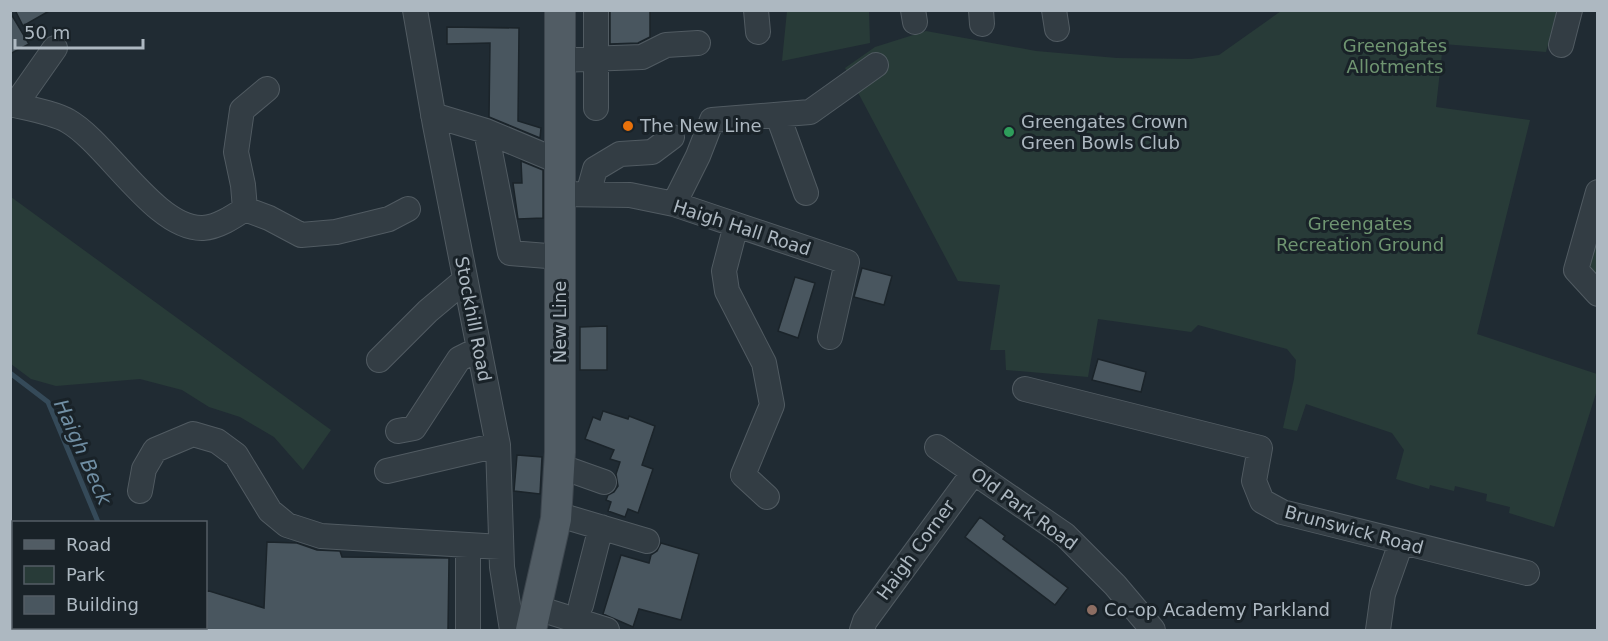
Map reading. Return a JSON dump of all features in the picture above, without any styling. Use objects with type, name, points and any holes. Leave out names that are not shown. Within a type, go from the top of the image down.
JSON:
[{"type":"main road","name":"New Line","points":[[534,619],[556,514],[559,466],[560,257],[574,194],[560,162],[560,10]]},
{"type":"street","name":"Stockhill Road","points":[[415,10],[433,115],[498,445],[502,567],[512,630]]},
{"type":"street","points":[[596,10],[597,108]]},
{"type":"street","points":[[1561,45],[1570,10]]},
{"type":"street","points":[[559,60],[642,57],[666,45],[698,43]]},
{"type":"street","points":[[55,48],[13,104],[67,120],[91,139],[164,213],[186,224],[203,228],[226,221],[245,209]]},
{"type":"street","points":[[674,204],[698,156],[712,120],[810,112],[876,65]]},
{"type":"street","points":[[245,209],[236,152],[242,110],[267,89]]},
{"type":"street","points":[[433,115],[486,131],[560,162]]},
{"type":"street","points":[[778,116],[806,192]]},
{"type":"street","points":[[486,131],[510,253],[560,257]]},
{"type":"street","points":[[574,194],[595,169],[620,154],[652,152],[672,137]]},
{"type":"street","points":[[1598,192],[1576,270],[1598,294]]},
{"type":"street","name":"Haigh Hall Road","points":[[574,194],[630,195],[674,204],[847,262],[830,337]]},
{"type":"street","points":[[245,209],[269,218],[301,235],[336,232],[389,219],[408,209]]},
{"type":"street","points":[[736,225],[724,271],[727,291],[764,363],[772,405],[743,475],[767,497]]},
{"type":"street","points":[[380,360],[428,311],[465,280]]},
{"type":"street","points":[[398,431],[414,428],[459,358],[479,349]]},
{"type":"street","name":"Brunswick Road","points":[[1025,388],[1260,448],[1254,481],[1262,501],[1282,512],[1527,573]]},
{"type":"street","points":[[140,491],[144,469],[155,450],[193,434],[217,441],[236,455],[270,511],[287,525],[321,536],[501,547]]},
{"type":"street","points":[[387,471],[498,445]]},
{"type":"street","name":"Old Park Road","points":[[937,447],[1065,535],[1115,585],[1153,630]]},
{"type":"street","points":[[559,466],[604,483]]},
{"type":"street","name":"Haigh Corner","points":[[862,630],[865,621],[974,472]]},
{"type":"street","points":[[556,514],[647,541]]},
{"type":"street","points":[[581,605],[601,527]]},
{"type":"street","points":[[1378,630],[1383,594],[1401,543]]},
{"type":"street","points":[[468,546],[468,630]]},
{"type":"street","points":[[534,619],[562,614],[607,630]]},
{"type":"green space","points":[[787,11],[869,11],[870,43],[782,61]]},
{"type":"green space","name":"Greengates Recreation Ground","points":[[1281,11],[1557,11],[1546,52],[1443,44],[1436,107],[1530,120],[1477,334],[1597,374],[1597,390],[1554,527],[1509,513],[1510,507],[1486,501],[1487,494],[1455,486],[1454,491],[1430,485],[1429,489],[1396,479],[1404,450],[1392,433],[1306,404],[1297,431],[1283,428],[1296,360],[1287,349],[1198,325],[1191,332],[1098,319],[1088,377],[1006,370],[1005,350],[990,350],[1000,285],[958,281],[845,68],[875,47],[926,31],[1036,51],[1117,58],[1191,59],[1219,55]]},
{"type":"green space","points":[[11,197],[331,430],[303,470],[274,437],[240,417],[209,407],[182,390],[140,379],[56,386],[31,379],[11,364]]},
{"type":"green space","points":[[1597,212],[1597,285],[1580,268]]},
{"type":"building","points":[[15,10],[51,10],[23,26]]},
{"type":"building","points":[[610,10],[650,10],[650,37],[638,43],[610,44]]},
{"type":"building","points":[[10,12],[29,44],[10,54]]},
{"type":"building","points":[[447,27],[519,28],[518,121],[541,128],[540,138],[489,117],[490,43],[447,44]]},
{"type":"building","points":[[521,161],[543,170],[543,218],[518,219],[513,183],[522,183]]},
{"type":"building","points":[[862,268],[892,276],[884,305],[854,297]]},
{"type":"building","points":[[795,277],[815,283],[798,338],[778,331]]},
{"type":"building","points":[[607,326],[607,370],[580,370],[580,327]]},
{"type":"building","points":[[1098,359],[1146,372],[1141,392],[1092,380]]},
{"type":"building","points":[[603,411],[628,419],[629,416],[655,426],[642,465],[653,469],[638,513],[628,509],[625,517],[608,511],[611,502],[606,500],[618,486],[616,474],[620,462],[610,459],[614,450],[585,439],[593,417],[600,420]]},
{"type":"building","points":[[517,455],[542,457],[540,494],[514,491]]},
{"type":"building","points":[[980,517],[1005,536],[1003,539],[1068,588],[1055,605],[965,537]]},
{"type":"building","points":[[267,542],[297,543],[317,550],[340,551],[342,557],[449,558],[448,630],[206,630],[207,590],[264,608]]},
{"type":"building","points":[[661,543],[699,554],[681,620],[639,609],[633,627],[603,614],[621,555],[649,563],[651,555],[657,551]]},
{"type":"waterway","name":"Haigh Beck","points":[[10,373],[48,402],[98,521]]},
{"type":"place","name":"The New Line","points":[[628,126]]},
{"type":"place","name":"Greengates Crown Green Bowls Club","points":[[1009,132]]},
{"type":"place","name":"Co-op Academy Parkland","points":[[1092,610]]},
{"type":"park label","name":"Greengates Allotments","points":[[1395,56]]}]
